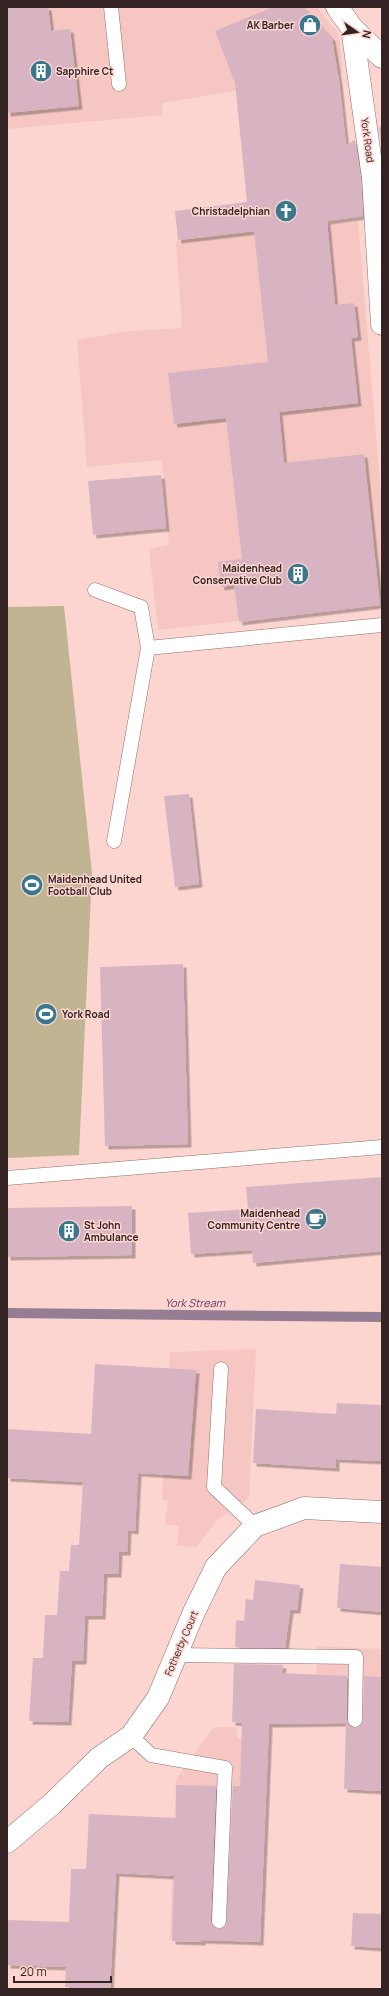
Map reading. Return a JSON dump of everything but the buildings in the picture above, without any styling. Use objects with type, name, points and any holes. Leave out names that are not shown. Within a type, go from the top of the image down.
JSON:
[{"type":"street","points":[[337,7],[352,28],[382,57]]},
{"type":"street","name":"York Road","points":[[352,28],[373,178],[382,324]]},
{"type":"street","name":"Fotherby Court","points":[[7,1842],[52,1804],[99,1758],[131,1736],[158,1698],[216,1567],[255,1526],[304,1508],[382,1512]]},
{"type":"lane","points":[[111,7],[119,84]]},
{"type":"lane","points":[[95,590],[141,606],[148,648],[114,840]]},
{"type":"lane","points":[[148,648],[382,625]]},
{"type":"lane","points":[[7,1178],[382,1147]]},
{"type":"lane","points":[[221,1369],[214,1486],[255,1526]]},
{"type":"lane","points":[[176,1655],[356,1657],[355,1720]]},
{"type":"lane","points":[[131,1736],[152,1755],[225,1768],[219,1921]]},
{"type":"shaded area","points":[[7,7],[317,7],[339,35],[343,73],[162,103],[163,115],[7,129]]},
{"type":"shaded area","points":[[358,221],[382,506],[382,605],[158,630],[149,549],[169,545],[162,460],[87,467],[77,340],[130,331],[182,328],[176,241]]},
{"type":"shaded area","name":"York Road","points":[[64,606],[92,873],[79,1155],[7,1158],[7,607]]},
{"type":"shaded area","points":[[256,1349],[249,1498],[216,1521],[197,1547],[177,1546],[179,1526],[165,1524],[168,1501],[162,1500],[170,1352]]},
{"type":"shaded area","points":[[317,1646],[382,1649],[382,1721],[315,1720]]},
{"type":"shaded area","points":[[214,1727],[236,1727],[238,1738],[262,1738],[259,1920],[170,1939],[176,1779]]},
{"type":"waterway","name":"York Stream","points":[[7,1313],[382,1317]]},
{"type":"place","name":"AK Barber","points":[[310,25]]},
{"type":"place","name":"Sapphire Ct","points":[[41,71]]},
{"type":"place","name":"Christadelphian","points":[[286,211]]},
{"type":"place","name":"Maidenhead Conservative Club","points":[[298,574]]},
{"type":"place","name":"Maidenhead United Football Club","points":[[32,885]]},
{"type":"place","name":"York Road","points":[[46,1014]]},
{"type":"place","name":"Maidenhead Community Centre","points":[[316,1219]]},
{"type":"place","name":"St John Ambulance","points":[[69,1231]]}]
